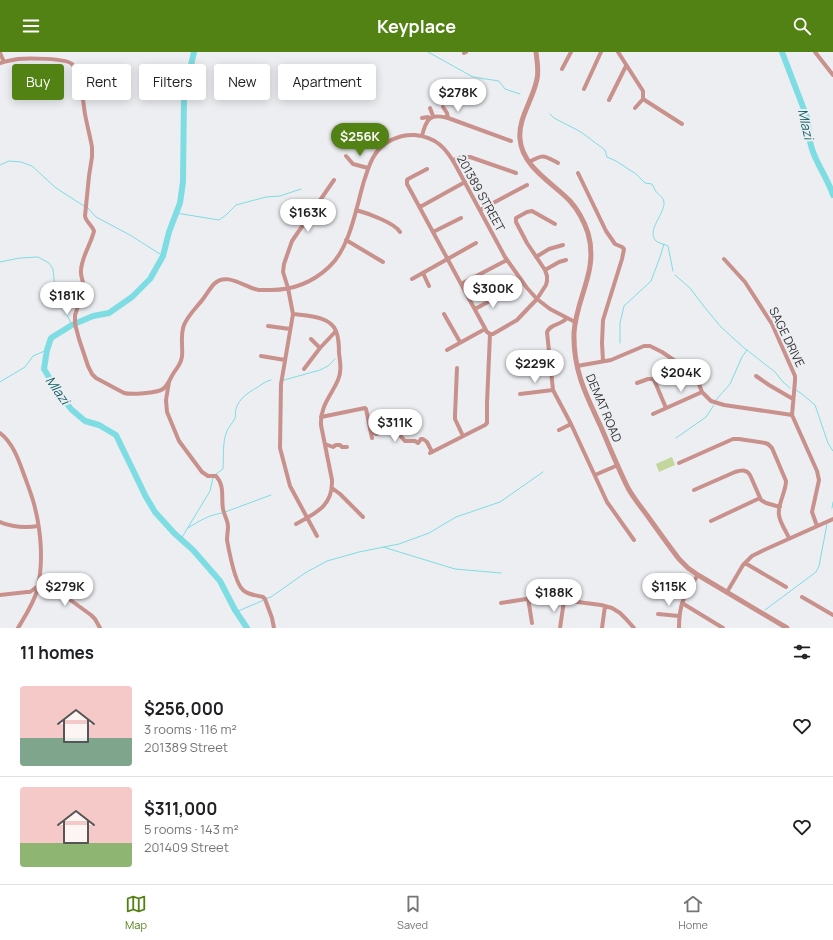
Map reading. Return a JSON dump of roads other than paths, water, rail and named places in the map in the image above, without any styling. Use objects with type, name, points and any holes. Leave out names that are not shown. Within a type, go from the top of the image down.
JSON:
[{"type":"street","name":"DEMAT ROAD","points":[[536,52],[538,69],[537,80],[522,119],[520,133],[521,145],[522,150],[529,162],[572,204],[584,223],[588,234],[591,254],[590,272],[575,322],[574,347],[577,366],[585,392],[632,494],[675,554],[684,564],[698,575],[787,628]]},
{"type":"street","points":[[562,69],[571,52]]},
{"type":"street","points":[[584,89],[601,52]]},
{"type":"street","points":[[618,52],[643,91],[643,99],[635,108]]},
{"type":"street","points":[[815,52],[833,75]]},
{"type":"street","points":[[0,53],[2,62],[31,58],[71,62],[74,65],[80,84],[92,147],[85,216],[87,222],[94,231],[82,263],[81,274],[84,288],[75,315],[75,324],[91,372],[101,381],[127,394],[154,392],[164,388],[169,382]]},
{"type":"street","points":[[609,100],[626,66]]},
{"type":"street","points":[[643,99],[682,124]]},
{"type":"street","points":[[443,107],[448,118]]},
{"type":"street","points":[[430,108],[433,116]]},
{"type":"street","points":[[422,136],[423,129],[429,119],[433,116],[441,116],[511,141]]},
{"type":"street","points":[[422,118],[428,117],[429,119]]},
{"type":"street","name":"201389 STREET","points":[[169,382],[173,373],[181,362],[184,325],[213,285],[218,281],[226,279],[254,289],[279,290],[303,284],[324,272],[340,254],[346,240],[368,168],[374,155],[387,142],[408,135],[429,138],[439,143],[447,151],[507,260],[527,288],[537,299],[554,312],[575,322]]},
{"type":"street","points":[[346,156],[353,164],[368,168]]},
{"type":"street","points":[[529,162],[538,157],[546,156],[558,163]]},
{"type":"street","points":[[453,160],[461,157],[470,157],[516,173]]},
{"type":"street","points":[[370,429],[376,434],[380,433],[382,429],[386,429],[401,436],[404,441],[415,441],[418,443],[421,439],[423,439],[427,442],[431,452],[487,423],[490,334],[485,329],[407,184],[407,180],[427,169]]},
{"type":"street","points":[[578,173],[606,230],[615,244],[624,249],[604,320],[602,343],[603,361]]},
{"type":"street","points":[[317,536],[290,486],[281,451],[281,384],[293,314],[283,272],[284,264],[291,244],[334,180]]},
{"type":"street","points":[[420,207],[465,182]]},
{"type":"street","points":[[480,210],[527,185]]},
{"type":"street","points":[[356,210],[374,216],[397,228],[400,232]]},
{"type":"street","points":[[490,334],[493,334],[516,320],[537,299],[546,285],[547,276],[545,270],[518,227],[516,218],[532,211],[555,224]]},
{"type":"street","points":[[433,232],[461,218]]},
{"type":"street","points":[[346,240],[383,262]]},
{"type":"street","points":[[412,279],[476,243]]},
{"type":"street","points":[[536,257],[549,249],[563,245]]},
{"type":"street","name":"SAGE DRIVE","points":[[724,259],[745,282],[772,324],[795,376],[792,415],[819,477],[819,484],[812,512],[817,526]]},
{"type":"street","points":[[461,284],[507,260]]},
{"type":"street","points":[[545,270],[559,262],[566,260]]},
{"type":"street","points":[[423,273],[429,286]]},
{"type":"street","points":[[475,310],[503,294]]},
{"type":"street","points":[[293,314],[325,320],[332,324],[338,336],[340,364],[340,375],[323,407],[321,417],[321,425],[332,480],[330,498],[322,508],[296,524]]},
{"type":"street","points":[[444,314],[460,342]]},
{"type":"street","points":[[567,318],[561,324],[549,328],[546,332],[553,390],[610,506],[634,540]]},
{"type":"street","points":[[268,326],[290,329]]},
{"type":"street","points":[[447,350],[485,329]]},
{"type":"street","points":[[304,369],[320,348],[336,331]]},
{"type":"street","points":[[311,339],[320,348]]},
{"type":"street","points":[[577,366],[619,357],[644,346],[652,347],[693,373],[702,392],[711,401],[724,405],[792,415]]},
{"type":"street","points":[[261,356],[285,360]]},
{"type":"street","points":[[513,371],[550,366]]},
{"type":"street","points":[[457,368],[455,419],[463,436]]},
{"type":"street","points":[[756,376],[793,399]]},
{"type":"street","points":[[637,383],[648,379],[653,379],[666,408]]},
{"type":"street","points":[[169,382],[166,400],[167,412],[179,441],[202,472],[208,476],[216,476],[220,480],[222,486],[223,508],[228,528],[227,540],[238,582],[242,589],[247,593],[263,597],[265,599],[274,628]]},
{"type":"street","points":[[520,394],[553,390]]},
{"type":"street","points":[[653,414],[702,392]]},
{"type":"street","points":[[321,417],[364,408],[366,409],[372,438]]},
{"type":"street","points":[[559,430],[571,424]]},
{"type":"street","points":[[0,433],[9,443],[19,462],[33,500],[40,544],[41,560],[38,586],[34,598],[18,628]]},
{"type":"street","points":[[679,463],[733,439],[768,444],[774,452],[786,481],[786,487],[779,513],[789,538]]},
{"type":"street","points":[[325,444],[333,447],[336,445],[347,447]]},
{"type":"street","points":[[595,475],[618,465]]},
{"type":"street","points":[[694,490],[742,470],[750,475],[760,498],[766,503],[780,507]]},
{"type":"street","points":[[332,488],[363,517]]},
{"type":"street","points":[[710,521],[760,498]]},
{"type":"street","points":[[727,592],[745,563],[752,556],[833,519]]},
{"type":"street","points":[[0,522],[18,527],[38,526]]},
{"type":"street","points":[[745,563],[786,587]]},
{"type":"street","points":[[679,628],[679,616],[682,603],[698,575]]},
{"type":"street","points":[[40,578],[91,615],[100,628]]},
{"type":"street","points":[[0,595],[30,592],[38,586]]},
{"type":"street","points":[[802,597],[833,615]]},
{"type":"street","points":[[528,598],[532,623]]},
{"type":"street","points":[[501,603],[528,598],[539,598],[605,606],[620,613],[634,628]]},
{"type":"street","points":[[560,628],[564,601]]},
{"type":"street","points":[[682,603],[723,628]]},
{"type":"street","points":[[602,628],[605,606]]},
{"type":"street","points":[[658,614],[679,616]]},
{"type":"waterway","name":"Mlazi","points":[[194,52],[184,96],[183,182],[180,203],[169,232],[163,256],[150,279],[132,297],[109,313],[93,316],[72,325],[51,338],[47,350],[44,369],[58,392],[71,409],[85,421],[99,425],[116,435],[146,497],[155,512],[174,533],[193,550],[220,581],[235,610],[247,628]]},
{"type":"waterway","points":[[428,52],[473,77],[499,81],[505,89],[520,94]]},
{"type":"waterway","name":"Mlazi","points":[[782,52],[808,120],[812,149],[833,195]]},
{"type":"waterway","points":[[550,114],[554,118],[581,132],[605,150],[607,157],[636,174],[645,183],[652,184],[656,192],[663,198],[664,207],[653,232],[656,241],[668,246],[673,271]]},
{"type":"waterway","points":[[0,165],[9,161],[21,162],[32,166],[56,188],[84,206]]},
{"type":"waterway","points":[[176,213],[219,220],[236,205],[266,197],[280,196],[301,189]]},
{"type":"waterway","points":[[87,207],[96,217],[130,235],[163,256]]},
{"type":"waterway","points":[[620,343],[620,323],[624,306],[651,281],[664,244]]},
{"type":"waterway","points":[[0,262],[20,258],[38,257],[49,263],[53,269],[55,290],[72,325]]},
{"type":"waterway","points":[[675,275],[690,288],[721,327],[743,347],[775,372],[790,388]]},
{"type":"waterway","points":[[0,382],[25,367],[33,356],[47,350]]},
{"type":"waterway","points":[[716,400],[730,384],[742,357],[747,350]]},
{"type":"waterway","points":[[284,380],[320,370],[328,366],[335,359]]},
{"type":"waterway","points":[[216,474],[223,469],[225,436],[235,418],[237,405],[248,393],[271,380]]},
{"type":"waterway","points":[[796,390],[815,405],[828,443],[833,451]]},
{"type":"waterway","points":[[676,438],[706,417],[714,405]]},
{"type":"waterway","points":[[267,598],[271,597],[305,573],[327,561],[359,552],[399,544],[429,533],[456,517],[500,502],[543,472]]},
{"type":"waterway","points":[[181,539],[210,491],[213,478]]},
{"type":"waterway","points":[[225,512],[271,495]]},
{"type":"waterway","points":[[832,508],[833,502]]},
{"type":"waterway","points":[[188,528],[208,517],[222,513]]},
{"type":"waterway","points":[[765,610],[816,572],[819,566],[827,524]]},
{"type":"waterway","points":[[383,547],[455,569],[501,573]]},
{"type":"waterway","points":[[236,612],[264,600]]}]
